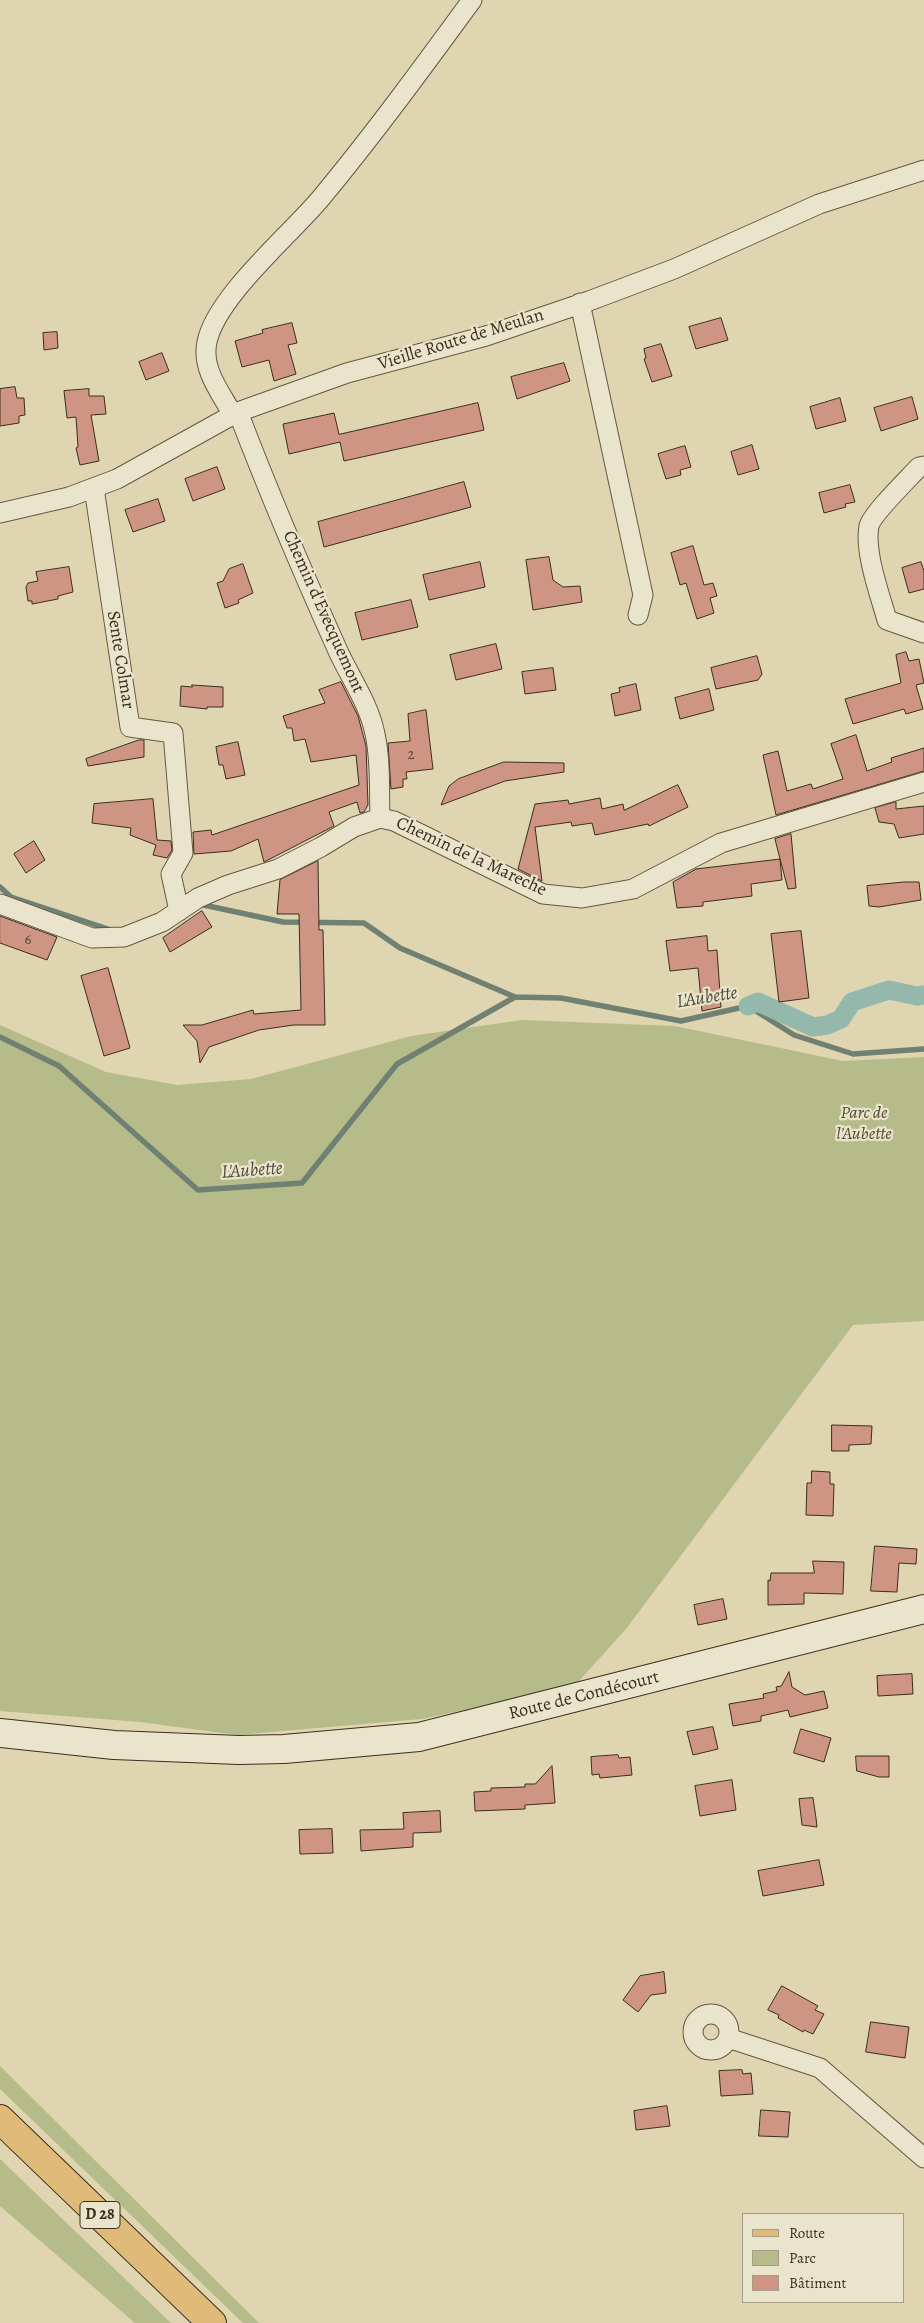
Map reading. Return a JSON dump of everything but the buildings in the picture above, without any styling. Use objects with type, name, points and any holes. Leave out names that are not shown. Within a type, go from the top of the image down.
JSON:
[{"type":"main road","name":"D 28","points":[[6,2126],[212,2323]]},
{"type":"street","name":"Chemin d'Evecquemont","points":[[380,818],[379,764],[376,735],[369,713],[338,652],[236,414],[207,366],[206,343],[214,321],[239,288],[320,199],[472,0]]},
{"type":"street","name":"Vieille Route de Meulan","points":[[0,513],[69,497],[117,479],[236,414],[347,373],[486,336],[580,303],[674,269],[819,204],[924,170]]},
{"type":"street","points":[[580,303],[643,595],[638,615]]},
{"type":"street","points":[[924,466],[919,467],[894,492],[869,525],[870,558],[887,620],[924,633]]},
{"type":"street","name":"Sente Colmar","points":[[94,488],[130,727],[174,733],[183,852],[171,874],[179,911]]},
{"type":"street","name":"Chemin de la Mareche","points":[[0,904],[92,938],[124,937],[162,922],[198,898],[228,885],[278,869],[321,847],[354,827],[380,818],[394,821],[544,894],[582,898],[633,889],[721,843],[924,782]]},
{"type":"street","name":"Route de Condécourt","points":[[0,1733],[114,1745],[239,1750],[293,1748],[419,1737],[924,1609]]},
{"type":"street","points":[[728,2038],[820,2068],[924,2158]]},
{"type":"green space","name":"Parc de l'Aubette","points":[[522,1020],[675,1026],[843,1061],[924,1057],[924,1321],[853,1325],[626,1629],[579,1681],[552,1691],[422,1719],[237,1735],[140,1722],[0,1711],[0,1025],[106,1072],[177,1085],[251,1079],[411,1036]]},
{"type":"green space","points":[[0,2066],[259,2323],[243,2323],[0,2089]]},
{"type":"green space","points":[[0,2159],[171,2323],[135,2323],[0,2206]]},
{"type":"waterway","name":"L'Aubette","points":[[0,887],[11,897],[111,930]]},
{"type":"waterway","name":"L'Aubette","points":[[199,904],[283,922],[364,923],[400,948],[515,997],[561,998],[681,1021],[748,1006],[794,1035],[853,1054],[924,1049]]},
{"type":"waterway","points":[[748,1006],[758,1002],[813,1027],[827,1025],[841,1019],[852,1002],[889,990],[917,996],[924,995]]},
{"type":"waterway","name":"L'Aubette","points":[[0,1037],[59,1066],[198,1190],[302,1183],[397,1064],[515,997]]}]
